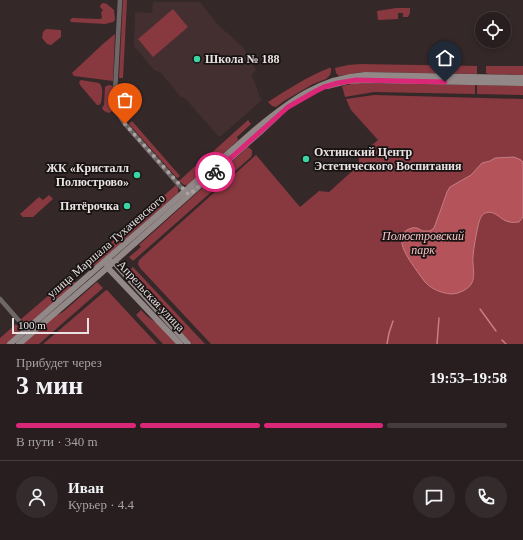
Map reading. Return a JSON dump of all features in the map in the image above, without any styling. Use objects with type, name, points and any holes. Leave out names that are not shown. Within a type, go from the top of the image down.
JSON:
[{"type":"street","points":[[120,0],[116,93],[118,113],[125,124],[187,193]]},
{"type":"street","name":"улица Маршала Тухачевского","points":[[10,344],[28,332],[108,268],[256,129],[296,97],[315,87],[346,77],[365,75],[523,78]]},
{"type":"street","name":"улица Маршала Тухачевского","points":[[19,344],[28,332],[106,261],[288,107],[316,91],[324,87],[347,81],[365,80],[523,83]]},
{"type":"street","name":"Апрельская улица","points":[[180,344],[108,268],[106,261],[114,262],[188,344]]},
{"type":"street","points":[[0,299],[28,332]]},
{"type":"shaded area","name":"Школа № 188","points":[[153,2],[200,2],[218,25],[243,47],[256,70],[251,75],[262,100],[221,136],[218,136],[185,98],[181,97],[160,72],[154,70],[134,46],[135,12],[152,13]]},
{"type":"shaded area","points":[[514,157],[523,162],[523,217],[519,222],[512,222],[503,220],[495,214],[489,212],[485,213],[481,217],[477,233],[473,256],[474,274],[470,286],[455,294],[441,292],[432,288],[426,283],[406,255],[402,242],[402,236],[405,231],[412,228],[417,228],[423,231],[430,231],[434,228],[450,187],[471,175],[482,163],[495,158]]},
{"type":"green space","points":[[123,0],[127,0],[123,78],[119,78]]},
{"type":"green space","points":[[104,3],[114,10],[115,20],[113,22],[105,24],[71,22],[70,20],[72,18],[101,19],[101,13],[103,10],[100,7],[101,4]]},
{"type":"green space","points":[[396,8],[410,8],[408,17],[403,17],[403,13],[398,13],[398,19],[378,20],[377,11]]},
{"type":"green space","points":[[173,9],[188,27],[153,57],[138,39]]},
{"type":"green space","points":[[46,29],[61,30],[61,37],[51,45],[47,44],[42,38],[43,32]]},
{"type":"green space","points":[[115,34],[113,81],[74,76],[72,73]]},
{"type":"green space","points":[[360,64],[477,66],[477,74],[365,72],[339,76],[336,73],[335,68]]},
{"type":"green space","points":[[486,66],[523,66],[523,75],[488,74],[486,73]]},
{"type":"green space","points":[[331,68],[331,72],[326,79],[313,84],[276,107],[272,106],[268,102],[305,79]]},
{"type":"green space","points":[[81,80],[99,83],[101,85],[102,95],[101,103],[99,105],[97,105],[80,85],[79,82]]},
{"type":"green space","points":[[356,83],[475,85],[475,94],[374,92],[345,97],[342,86]]},
{"type":"green space","points":[[109,85],[113,86],[113,109],[109,113],[104,111],[102,108],[104,105],[105,87]]},
{"type":"green space","points":[[477,85],[523,86],[523,95],[477,94]]},
{"type":"green space","name":"Полюстровский парк","points":[[374,95],[523,99],[523,344],[211,344],[140,268],[138,264],[139,260],[256,155],[300,207],[319,191],[329,192],[359,165],[359,156],[378,140],[351,110],[346,99]]},
{"type":"green space","points":[[248,120],[251,124],[237,137],[238,140],[215,161],[211,161],[207,157]]},
{"type":"green space","points":[[132,121],[180,176],[177,178],[129,124]]},
{"type":"green space","points":[[248,147],[252,150],[251,157],[133,261],[129,257],[141,247],[139,245]]},
{"type":"green space","points":[[203,159],[208,164],[208,167],[188,185],[184,185],[179,181]]},
{"type":"green space","points":[[176,185],[178,188],[178,193],[95,266],[90,261]]},
{"type":"green space","points":[[49,195],[53,199],[33,217],[23,217],[20,214],[39,197],[43,200]]},
{"type":"green space","points":[[133,267],[205,344],[192,344],[166,317],[160,307],[127,272]]},
{"type":"green space","points":[[77,282],[29,324],[25,324],[20,320],[63,283]]},
{"type":"green space","points":[[97,282],[103,288],[39,344],[23,344],[55,316],[63,312]]},
{"type":"green space","points":[[107,290],[157,344],[43,344],[105,291]]},
{"type":"green space","points":[[141,310],[158,324],[176,344],[163,344],[136,315]]},
{"type":"green space","points":[[16,324],[20,329],[19,333],[7,344],[0,344],[0,338]]},
{"type":"waterway","points":[[480,309],[496,331]]},
{"type":"waterway","points":[[437,344],[439,318]]},
{"type":"waterway","points":[[387,344],[393,321]]},
{"type":"waterway","points":[[502,340],[506,344]]},
{"type":"way so far","points":[[125,124],[189,195],[215,172]]},
{"type":"place","name":"Школа № 188","points":[[197,59]]},
{"type":"place","name":"Охтинский Центр Эстетического Воспитания","points":[[306,159]]},
{"type":"place","name":"ЖК «Кристалл Полюстрово»","points":[[137,175]]},
{"type":"place","name":"Пятёрочка","points":[[127,206]]},
{"type":"route","points":[[215,172],[288,107],[298,100],[324,87],[356,80],[445,82]]}]
